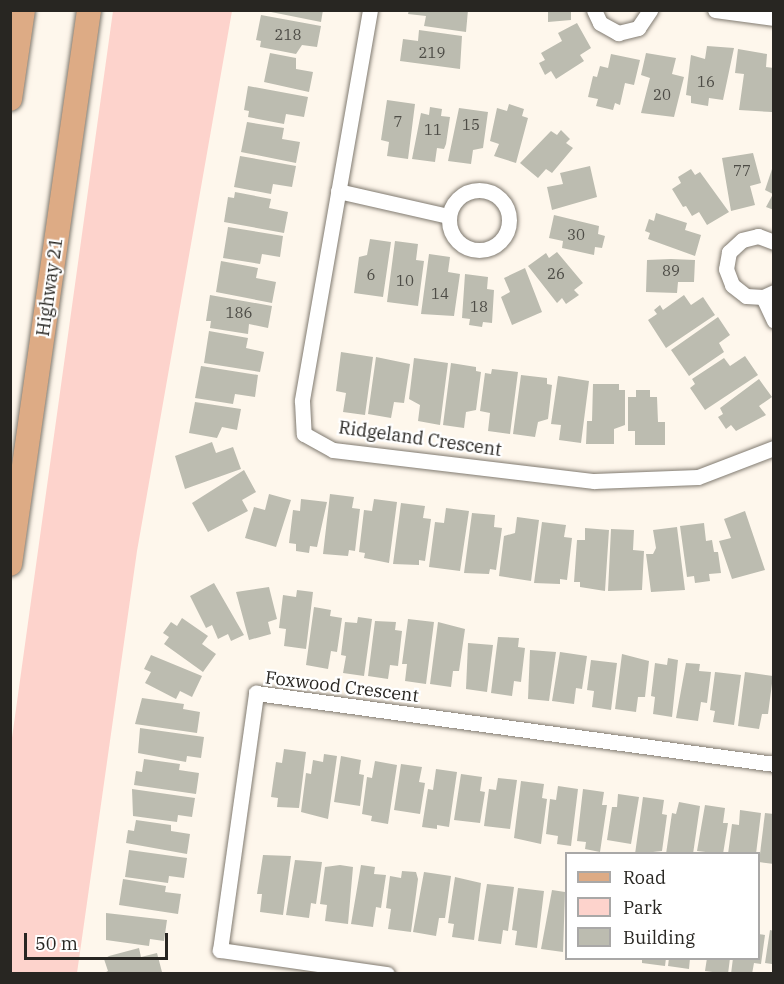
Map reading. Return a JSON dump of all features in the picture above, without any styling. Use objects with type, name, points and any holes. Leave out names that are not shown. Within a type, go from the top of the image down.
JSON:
[{"type":"main road","points":[[10,99],[23,10]]},
{"type":"main road","name":"Highway 21","points":[[10,564],[89,10]]},
{"type":"street","name":"Ridgeland Crescent","points":[[370,10],[302,401],[304,434],[333,450],[594,482],[698,477],[774,448]]},
{"type":"street","points":[[594,10],[600,23],[618,33],[638,28],[650,10]]},
{"type":"street","points":[[715,10],[774,18]]},
{"type":"street","points":[[476,190],[495,195],[508,210],[508,230],[496,246],[476,251],[458,243],[448,226],[448,216],[457,198],[476,190]]},
{"type":"street","points":[[338,191],[448,216]]},
{"type":"street","points":[[774,242],[758,237],[742,240],[726,261],[728,278],[738,292],[768,295],[774,321]]},
{"type":"street","name":"Foxwood Crescent","points":[[387,974],[220,950],[256,693],[774,764]]},
{"type":"green space","points":[[113,11],[232,11],[137,551],[77,973],[11,973],[11,745]]},
{"type":"building","points":[[261,10],[323,10],[321,22]]},
{"type":"building","points":[[409,10],[468,10],[466,32],[424,26],[426,16],[408,14]]},
{"type":"building","points":[[548,10],[571,10],[571,20],[548,22]]},
{"type":"building","points":[[261,15],[321,26],[317,47],[302,45],[296,54],[260,47],[261,41],[256,40]]},
{"type":"building","points":[[577,23],[591,48],[580,55],[584,61],[556,79],[551,71],[545,75],[539,63],[545,60],[541,53],[562,41],[558,33]]},
{"type":"building","points":[[419,30],[462,36],[460,69],[400,61],[403,39],[418,41]]},
{"type":"building","points":[[707,46],[734,48],[723,100],[709,98],[708,106],[691,103],[691,96],[686,95],[691,55],[705,59]]},
{"type":"building","points":[[738,49],[767,54],[766,67],[774,68],[772,112],[739,110],[744,74],[735,73]]},
{"type":"building","points":[[270,53],[296,58],[296,69],[313,72],[309,92],[264,82]]},
{"type":"building","points":[[646,53],[676,58],[672,74],[684,77],[674,117],[641,113],[650,78],[641,75]]},
{"type":"building","points":[[611,54],[640,60],[634,85],[625,83],[620,105],[615,103],[613,110],[596,106],[598,99],[588,97],[593,76],[597,77],[600,66],[608,68]]},
{"type":"building","points":[[248,86],[308,97],[304,117],[286,114],[284,124],[248,117],[249,111],[244,110]]},
{"type":"building","points":[[387,100],[415,104],[408,159],[387,156],[389,142],[381,140]]},
{"type":"building","points":[[509,104],[524,109],[522,116],[528,118],[516,163],[494,156],[499,144],[490,141],[497,108],[507,111]]},
{"type":"building","points":[[430,107],[442,109],[441,116],[450,117],[446,144],[444,149],[437,148],[435,162],[412,159],[421,113],[429,115]]},
{"type":"building","points":[[459,108],[488,112],[483,148],[473,150],[471,164],[448,161]]},
{"type":"building","points":[[247,122],[284,128],[282,139],[300,142],[296,163],[241,152]]},
{"type":"building","points":[[561,130],[570,139],[566,143],[573,148],[552,173],[546,169],[538,178],[520,163],[551,131],[557,135]]},
{"type":"building","points":[[753,153],[761,183],[750,186],[755,205],[731,211],[722,158]]},
{"type":"building","points":[[240,156],[296,166],[292,187],[273,184],[271,194],[234,187]]},
{"type":"building","points":[[774,163],[774,210],[766,207],[773,194],[765,190]]},
{"type":"building","points":[[590,166],[597,197],[552,210],[547,187],[563,184],[560,173]]},
{"type":"building","points":[[691,169],[695,175],[700,172],[729,212],[707,225],[699,212],[692,216],[686,206],[683,207],[672,189],[681,183],[678,177]]},
{"type":"building","points":[[235,192],[271,199],[269,208],[288,212],[284,233],[224,222],[228,197],[234,198]]},
{"type":"building","points":[[656,213],[687,223],[685,230],[701,235],[695,256],[648,239],[650,233],[645,231],[649,219],[654,221]]},
{"type":"building","points":[[554,215],[599,226],[598,234],[605,236],[602,248],[595,247],[594,255],[562,248],[563,241],[549,238]]},
{"type":"building","points":[[228,227],[283,236],[280,257],[262,254],[260,264],[223,258]]},
{"type":"building","points":[[370,239],[391,242],[383,297],[354,293],[359,257],[367,255]]},
{"type":"building","points":[[395,241],[418,244],[416,260],[424,261],[418,306],[387,302]]},
{"type":"building","points":[[557,252],[583,283],[574,290],[579,295],[566,304],[562,298],[557,303],[528,266],[546,253],[549,258]]},
{"type":"building","points":[[429,254],[450,257],[448,272],[460,274],[454,316],[421,314]]},
{"type":"building","points":[[647,260],[695,260],[694,282],[678,282],[677,293],[646,292]]},
{"type":"building","points":[[221,261],[258,268],[256,278],[276,282],[272,303],[216,292]]},
{"type":"building","points":[[525,268],[542,312],[512,325],[501,297],[510,292],[504,278]]},
{"type":"building","points":[[465,274],[488,277],[487,289],[494,290],[492,323],[483,322],[482,327],[469,325],[470,319],[462,318]]},
{"type":"building","points":[[210,295],[272,306],[268,328],[249,324],[248,334],[210,328],[211,321],[206,321]]},
{"type":"building","points":[[684,295],[691,305],[703,297],[715,315],[666,348],[648,320],[657,314],[654,310],[660,305],[663,310]]},
{"type":"building","points":[[718,317],[730,335],[719,343],[724,352],[689,376],[671,350]]},
{"type":"building","points":[[209,331],[248,338],[246,348],[264,352],[260,372],[204,363]]},
{"type":"building","points":[[341,352],[373,357],[365,415],[343,412],[346,393],[336,391]]},
{"type":"building","points":[[745,356],[758,375],[705,410],[690,388],[695,384],[692,379],[724,358],[730,366]]},
{"type":"building","points":[[376,357],[410,364],[404,403],[394,402],[391,418],[368,414]]},
{"type":"building","points":[[414,358],[448,363],[440,425],[418,421],[420,405],[409,399]]},
{"type":"building","points":[[451,363],[476,367],[476,371],[481,372],[476,410],[466,412],[464,428],[443,425]]},
{"type":"building","points":[[201,366],[258,375],[255,397],[235,394],[233,404],[195,398]]},
{"type":"building","points":[[492,369],[518,372],[510,434],[488,431],[490,413],[480,411],[485,373],[491,374]]},
{"type":"building","points":[[521,375],[547,378],[547,384],[552,385],[548,419],[538,422],[535,437],[513,434]]},
{"type":"building","points":[[558,376],[589,381],[581,443],[559,440],[561,425],[551,424]]},
{"type":"building","points":[[759,379],[772,397],[759,406],[766,415],[736,431],[731,425],[726,429],[718,417],[723,414],[720,408]]},
{"type":"building","points":[[593,384],[619,384],[619,390],[625,390],[625,425],[614,429],[614,444],[586,444],[587,421],[592,421]]},
{"type":"building","points":[[636,390],[650,390],[650,397],[657,397],[658,422],[665,422],[665,445],[635,445],[635,431],[628,431],[628,397],[636,397]]},
{"type":"building","points":[[195,402],[241,409],[237,430],[222,427],[217,438],[189,433]]},
{"type":"building","points":[[212,442],[216,453],[233,447],[241,469],[185,489],[175,456]]},
{"type":"building","points":[[244,470],[256,492],[242,500],[248,511],[208,532],[192,503]]},
{"type":"building","points":[[269,494],[291,500],[276,547],[245,538],[254,507],[265,510]]},
{"type":"building","points":[[330,494],[354,497],[352,508],[360,509],[355,551],[349,550],[348,556],[323,554]]},
{"type":"building","points":[[301,499],[327,502],[317,547],[310,546],[309,553],[296,551],[296,544],[289,543],[293,510],[300,511]]},
{"type":"building","points":[[374,499],[397,502],[389,563],[364,558],[365,553],[359,552],[364,510],[372,511]]},
{"type":"building","points":[[401,503],[425,506],[423,518],[431,519],[425,561],[419,560],[419,565],[393,564]]},
{"type":"building","points":[[446,508],[469,511],[460,571],[429,567],[435,522],[444,523]]},
{"type":"building","points":[[745,511],[765,570],[732,579],[719,541],[731,538],[724,519]]},
{"type":"building","points":[[472,513],[495,515],[494,527],[502,528],[496,570],[490,569],[489,574],[464,573]]},
{"type":"building","points":[[517,517],[539,520],[531,581],[499,576],[504,536],[515,533]]},
{"type":"building","points":[[542,522],[566,525],[564,537],[572,538],[567,580],[560,579],[560,584],[534,583]]},
{"type":"building","points":[[704,523],[706,541],[712,540],[714,552],[718,552],[721,573],[709,574],[710,581],[695,583],[694,576],[687,577],[680,526]]},
{"type":"building","points":[[677,527],[685,590],[651,592],[646,554],[653,554],[656,548],[653,530]]},
{"type":"building","points":[[585,528],[609,530],[605,591],[580,587],[580,582],[574,582],[577,540],[585,540]]},
{"type":"building","points":[[611,529],[634,530],[633,550],[644,551],[642,590],[608,591]]},
{"type":"building","points":[[214,583],[244,635],[231,641],[228,634],[218,639],[212,625],[206,628],[190,596]]},
{"type":"building","points":[[269,587],[277,619],[268,622],[271,634],[249,640],[236,592]]},
{"type":"building","points":[[297,590],[313,592],[306,649],[284,646],[286,629],[279,628],[283,595],[296,597]]},
{"type":"building","points":[[314,607],[331,610],[330,616],[342,618],[337,652],[331,651],[328,669],[306,665]]},
{"type":"building","points":[[358,617],[372,619],[364,676],[343,673],[346,656],[341,655],[345,622],[357,623]]},
{"type":"building","points":[[182,618],[208,636],[202,644],[216,654],[203,672],[164,644],[169,637],[163,633],[171,622],[177,626]]},
{"type":"building","points":[[408,619],[434,622],[426,684],[405,681],[407,664],[402,664]]},
{"type":"building","points":[[375,621],[396,622],[395,630],[402,631],[398,666],[390,665],[388,679],[368,676]]},
{"type":"building","points":[[438,622],[465,629],[459,671],[453,671],[451,687],[430,684]]},
{"type":"building","points":[[498,637],[519,638],[518,647],[525,648],[521,682],[514,681],[512,696],[491,693]]},
{"type":"building","points":[[468,643],[493,645],[487,692],[466,689]]},
{"type":"building","points":[[530,650],[556,652],[549,701],[528,699]]},
{"type":"building","points":[[560,652],[587,656],[582,689],[576,688],[574,704],[552,701]]},
{"type":"building","points":[[622,654],[649,661],[645,697],[638,697],[636,712],[615,709]]},
{"type":"building","points":[[151,655],[202,676],[192,697],[180,691],[176,699],[145,683],[151,672],[144,669]]},
{"type":"building","points":[[668,658],[678,660],[672,717],[653,714],[655,697],[651,696],[655,663],[667,665]]},
{"type":"building","points":[[591,660],[617,663],[611,710],[592,707],[594,691],[587,690]]},
{"type":"building","points":[[686,663],[700,664],[699,671],[711,672],[707,703],[701,702],[698,721],[676,718]]},
{"type":"building","points":[[715,672],[741,675],[734,725],[713,722],[715,711],[710,710]]},
{"type":"building","points":[[745,672],[773,676],[768,714],[762,714],[759,729],[738,726]]},
{"type":"building","points":[[142,698],[184,704],[183,709],[200,712],[197,733],[135,724]]},
{"type":"building","points":[[140,728],[204,737],[201,758],[187,756],[186,762],[138,753]]},
{"type":"building","points":[[284,749],[306,752],[299,808],[277,807],[278,798],[271,797],[276,762],[282,763]]},
{"type":"building","points":[[324,754],[337,756],[328,819],[301,812],[306,773],[311,774],[313,760],[323,762]]},
{"type":"building","points":[[341,756],[361,760],[359,774],[364,775],[360,806],[334,802]]},
{"type":"building","points":[[144,759],[180,764],[179,770],[199,773],[196,794],[134,785],[136,771],[142,772]]},
{"type":"building","points":[[375,761],[397,765],[388,824],[371,821],[372,816],[362,814],[367,777],[372,778]]},
{"type":"building","points":[[401,764],[422,767],[419,782],[425,783],[420,814],[394,810]]},
{"type":"building","points":[[436,769],[457,772],[449,827],[437,825],[437,829],[422,827],[428,789],[433,790]]},
{"type":"building","points":[[461,774],[482,777],[480,791],[485,792],[480,823],[454,820]]},
{"type":"building","points":[[498,778],[517,780],[510,829],[484,826],[489,789],[496,790]]},
{"type":"building","points":[[521,781],[544,784],[542,798],[547,799],[541,844],[514,838]]},
{"type":"building","points":[[558,786],[578,789],[571,846],[557,844],[558,836],[546,834],[550,799],[556,800]]},
{"type":"building","points":[[132,789],[195,798],[192,817],[178,815],[177,822],[133,816]]},
{"type":"building","points":[[583,789],[604,792],[602,805],[607,805],[600,852],[585,849],[586,842],[577,841]]},
{"type":"building","points":[[618,794],[639,797],[631,844],[607,840],[612,807],[617,807]]},
{"type":"building","points":[[643,797],[664,800],[662,814],[667,815],[662,851],[635,852]]},
{"type":"building","points":[[679,802],[700,806],[693,852],[666,852],[672,813],[676,814]]},
{"type":"building","points":[[705,805],[725,808],[723,823],[728,823],[723,852],[697,851]]},
{"type":"building","points":[[740,810],[761,813],[756,852],[728,852],[732,824],[739,825]]},
{"type":"building","points":[[765,813],[774,814],[774,864],[760,862]]},
{"type":"building","points":[[136,820],[171,825],[171,831],[190,834],[187,854],[126,843],[128,830],[134,831]]},
{"type":"building","points":[[129,850],[187,858],[184,878],[169,876],[168,883],[125,877]]},
{"type":"building","points":[[263,855],[291,856],[283,915],[260,912],[262,894],[257,894]]},
{"type":"building","points":[[295,860],[322,862],[316,904],[311,903],[309,918],[286,915]]},
{"type":"building","points":[[340,865],[353,867],[348,924],[325,921],[327,905],[320,904],[325,867]]},
{"type":"building","points":[[361,865],[375,867],[374,874],[386,875],[381,908],[376,907],[373,927],[351,924]]},
{"type":"building","points":[[402,871],[416,872],[418,879],[411,932],[388,929],[391,909],[386,908],[390,876],[401,878]]},
{"type":"building","points":[[424,872],[451,876],[445,918],[439,918],[436,936],[413,932]]},
{"type":"building","points":[[455,877],[481,883],[474,940],[452,937],[454,924],[448,923]]},
{"type":"building","points":[[123,879],[166,886],[165,892],[181,894],[178,914],[119,905]]},
{"type":"building","points":[[487,884],[514,887],[508,931],[503,930],[501,944],[478,941]]},
{"type":"building","points":[[518,888],[544,891],[537,948],[515,945],[517,931],[512,930]]},
{"type":"building","points":[[552,890],[565,892],[563,952],[541,949]]},
{"type":"building","points":[[106,913],[167,920],[164,941],[150,939],[149,946],[106,940]]},
{"type":"building","points":[[770,930],[774,931],[774,974],[772,964],[765,963]]},
{"type":"building","points":[[760,934],[765,935],[761,964],[754,963],[752,974],[731,974],[733,960],[760,960]]},
{"type":"building","points":[[139,948],[141,957],[157,953],[162,972],[102,974],[108,971],[104,959]]},
{"type":"building","points":[[642,960],[666,960],[665,966],[642,963]]},
{"type":"building","points":[[669,960],[690,960],[689,969],[668,966]]},
{"type":"building","points":[[707,960],[730,960],[728,974],[705,971]]}]
